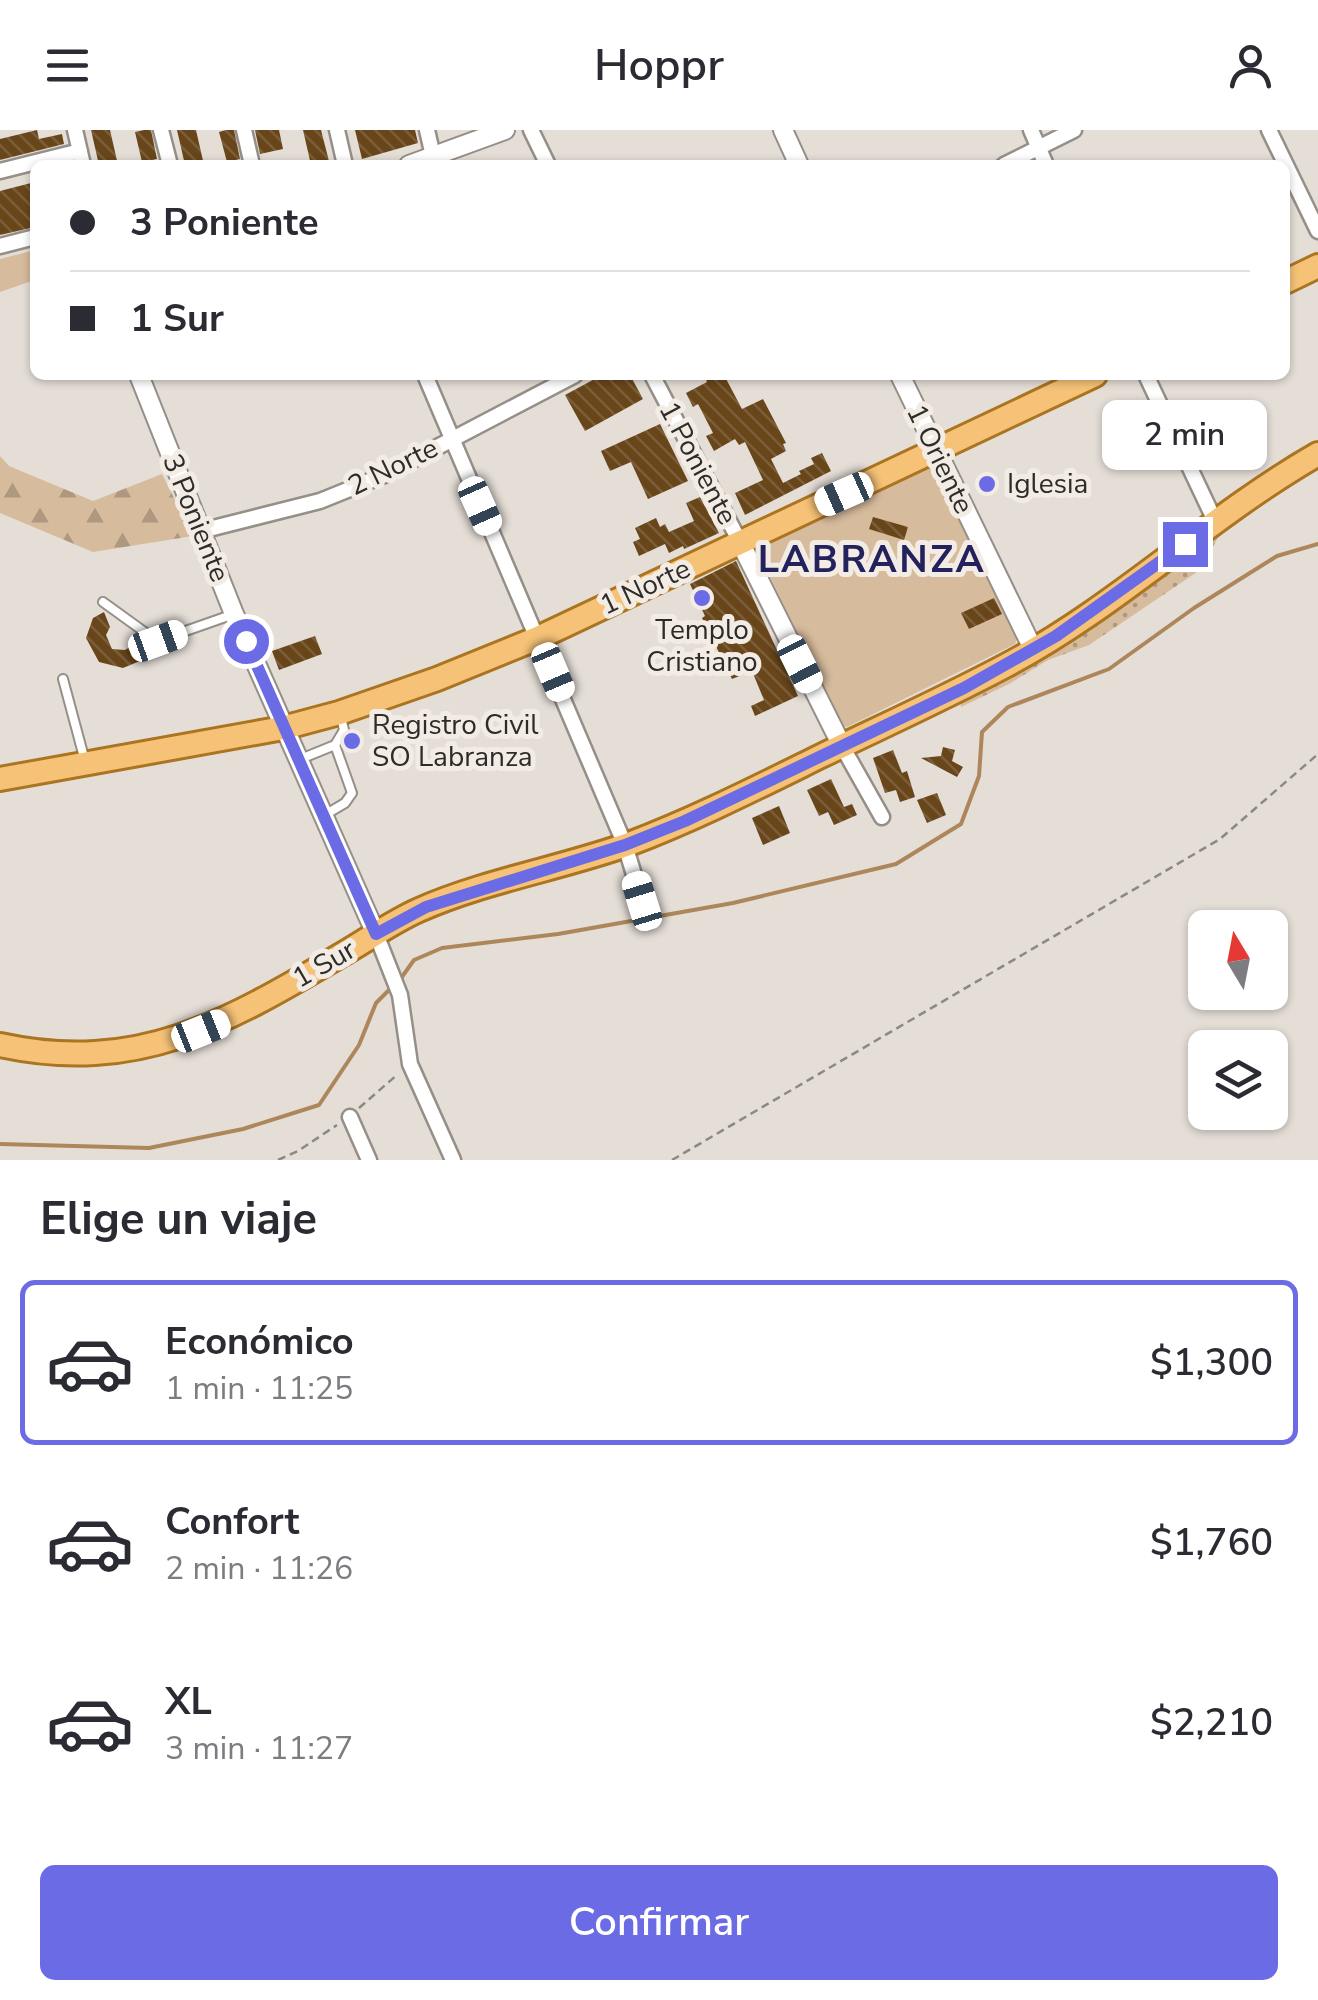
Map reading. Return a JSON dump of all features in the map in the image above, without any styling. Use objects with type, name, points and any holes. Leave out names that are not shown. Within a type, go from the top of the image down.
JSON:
[{"type":"main road","points":[[1290,280],[1318,266]]},
{"type":"main road","name":"1 Norte","points":[[0,779],[283,728],[438,679],[538,638],[1084,380]]},
{"type":"main road","name":"1 Sur","points":[[0,1045],[90,1054],[136,1049],[181,1038],[239,1014],[426,907],[625,845],[685,821],[1034,650],[1318,454]]},
{"type":"street","points":[[75,130],[82,158]]},
{"type":"street","points":[[161,130],[169,160]]},
{"type":"street","points":[[244,130],[251,160]]},
{"type":"street","points":[[337,130],[344,160]]},
{"type":"street","points":[[427,130],[433,156]]},
{"type":"street","points":[[422,160],[505,130]]},
{"type":"street","points":[[531,130],[546,160]]},
{"type":"street","points":[[783,130],[798,160]]},
{"type":"street","points":[[1031,130],[1044,160]]},
{"type":"street","points":[[1014,160],[1074,130]]},
{"type":"street","points":[[1269,130],[1284,160]]},
{"type":"street","points":[[0,172],[30,167]]},
{"type":"street","points":[[1290,173],[1318,231]]},
{"type":"street","points":[[0,246],[30,238]]},
{"type":"street","name":"3 Poniente","points":[[141,380],[234,614],[376,934],[400,995],[410,1064],[453,1160]]},
{"type":"street","points":[[427,380],[625,845],[642,901]]},
{"type":"street","name":"2 Norte","points":[[201,531],[320,501],[382,476],[565,380]]},
{"type":"street","name":"1 Poniente","points":[[655,380],[882,817]]},
{"type":"street","name":"1 Oriente","points":[[902,380],[1034,650]]},
{"type":"street","points":[[1148,380],[1216,521]]},
{"type":"street","points":[[350,1116],[369,1160]]},
{"type":"lane","points":[[104,602],[158,641],[234,614]]},
{"type":"lane","points":[[63,679],[85,761]]},
{"type":"lane","points":[[298,760],[335,745],[345,727],[339,713]]},
{"type":"lane","points":[[323,816],[345,803],[352,792],[335,745]]},
{"type":"path","points":[[672,1160],[1220,839],[1318,754]]},
{"type":"green space","points":[[30,251],[30,282],[0,292],[0,259]]},
{"type":"green space","points":[[0,456],[9,466],[93,501],[162,474],[193,536],[93,552],[0,513]]},
{"type":"green space","points":[[929,463],[940,468],[1018,635],[1015,644],[847,727],[841,725],[757,549]]},
{"type":"green space","points":[[1231,514],[1200,570],[1089,645],[1048,660],[961,707],[960,698]]},
{"type":"building","points":[[37,130],[39,139],[62,134],[64,144],[0,160],[0,139]]},
{"type":"building","points":[[91,130],[110,130],[117,160],[98,160]]},
{"type":"building","points":[[151,130],[157,159],[142,160],[135,132]]},
{"type":"building","points":[[177,130],[196,130],[203,160],[184,160]]},
{"type":"building","points":[[234,130],[240,159],[226,160],[219,132]]},
{"type":"building","points":[[255,130],[279,130],[283,149],[260,154]]},
{"type":"building","points":[[303,130],[321,130],[329,160],[310,160]]},
{"type":"building","points":[[355,130],[415,130],[418,143],[362,159]]},
{"type":"building","points":[[30,183],[30,228],[0,235],[0,191]]},
{"type":"building","points":[[593,380],[633,380],[643,399],[585,431],[565,395]]},
{"type":"building","points":[[727,380],[742,409],[763,399],[786,443],[786,451],[771,459],[783,483],[814,464],[811,458],[822,453],[831,471],[745,515],[735,493],[763,480],[745,442],[739,445],[735,439],[714,451],[706,436],[713,433],[698,404],[693,407],[686,393],[707,382]]},
{"type":"building","points":[[660,424],[688,481],[648,499],[631,462],[610,471],[601,451]]},
{"type":"building","points":[[700,497],[719,533],[684,549],[683,546],[669,553],[665,544],[639,556],[633,542],[640,539],[635,528],[656,518],[660,527],[665,524],[669,532],[694,521],[686,503]]},
{"type":"building","points":[[873,517],[908,527],[904,540],[869,529]]},
{"type":"building","points":[[736,561],[798,696],[755,716],[751,706],[764,700],[752,671],[732,679],[690,584]]},
{"type":"building","points":[[994,598],[1002,614],[969,629],[961,613]]},
{"type":"building","points":[[104,612],[112,649],[125,650],[133,645],[149,650],[140,661],[123,668],[99,662],[86,638],[93,618]]},
{"type":"building","points":[[315,636],[322,654],[279,670],[272,651]]},
{"type":"building","points":[[943,747],[955,750],[952,761],[963,767],[957,777],[921,758],[941,756]]},
{"type":"building","points":[[893,750],[902,773],[907,771],[915,797],[900,802],[896,790],[885,793],[873,758]]},
{"type":"building","points":[[831,779],[844,807],[852,804],[857,815],[834,825],[828,812],[819,816],[807,790]]},
{"type":"building","points":[[937,793],[946,815],[927,823],[917,800]]},
{"type":"building","points":[[779,806],[790,833],[763,845],[752,818]]},
{"type":"waterway","points":[[399,981],[414,960],[442,948],[558,934],[733,903],[896,864],[961,824],[979,776],[982,732],[1008,707],[1109,669],[1194,608],[1277,556],[1318,544]]},
{"type":"waterway","points":[[0,1144],[149,1148],[243,1129],[319,1105],[359,1045],[376,1003],[392,987]]},
{"type":"place","name":"Iglesia","points":[[987,484]]},
{"type":"place","name":"Templo Cristiano","points":[[702,598]]},
{"type":"place","name":"Registro Civil SO Labranza","points":[[352,741]]},
{"type":"district","name":"LABRANZA","points":[[872,559]]},
{"type":"route","points":[[246,641],[376,934],[426,907],[625,845],[685,821],[964,688],[1056,636],[1185,544]]}]
